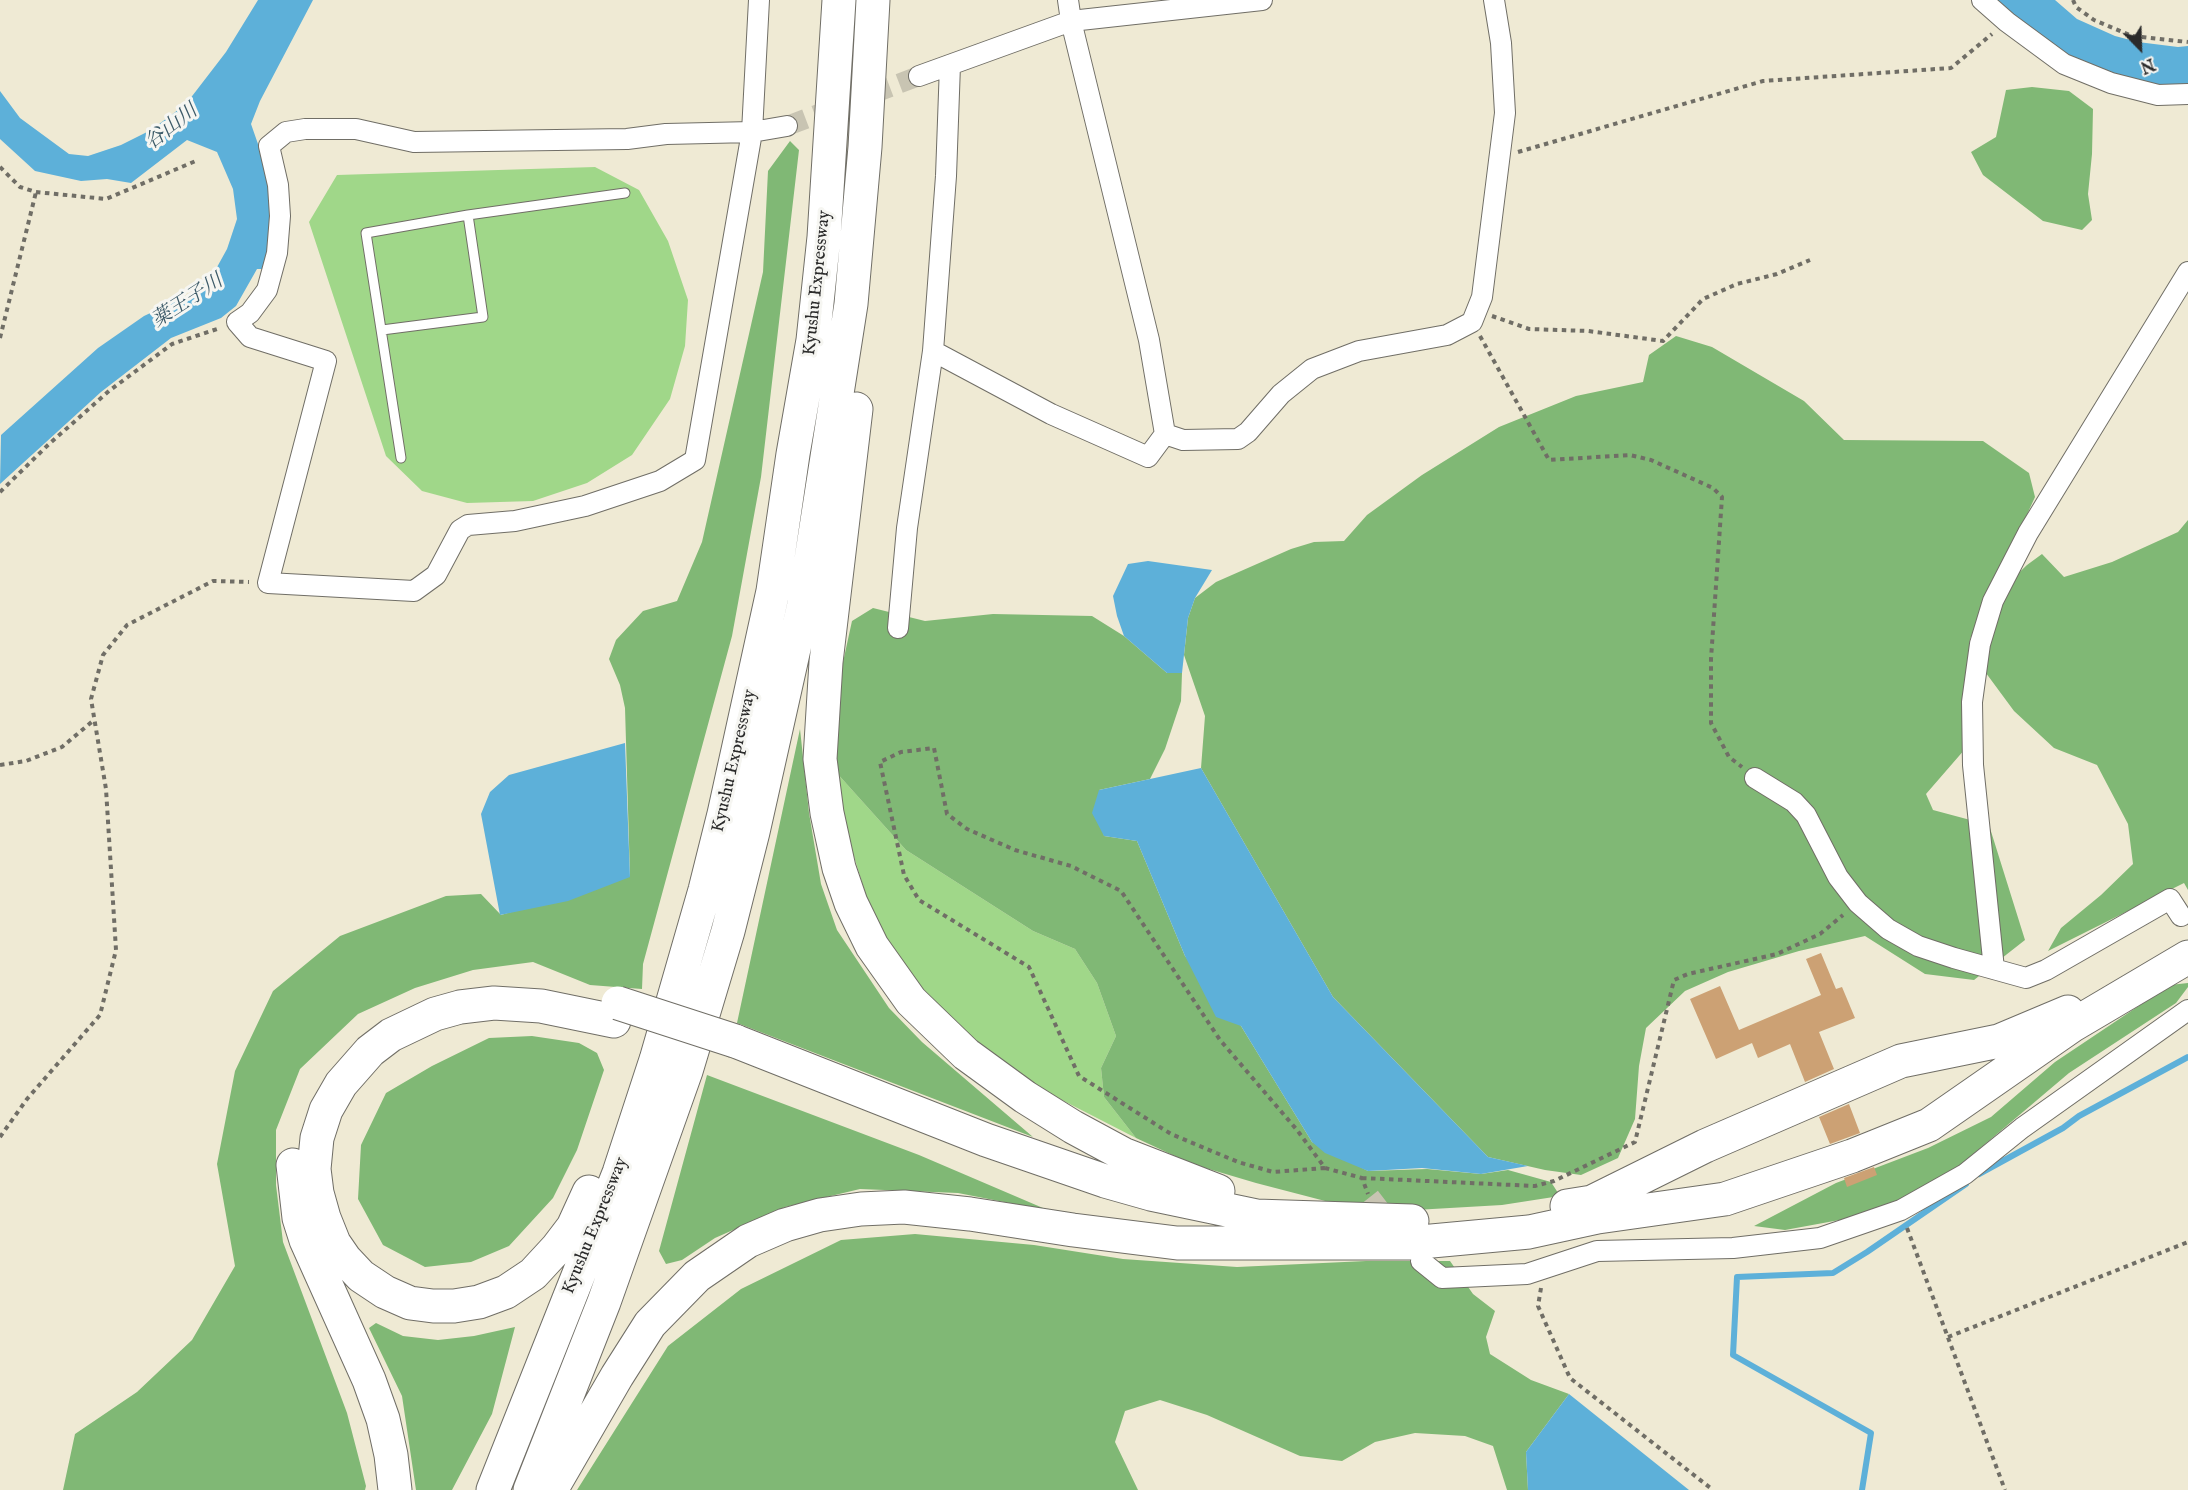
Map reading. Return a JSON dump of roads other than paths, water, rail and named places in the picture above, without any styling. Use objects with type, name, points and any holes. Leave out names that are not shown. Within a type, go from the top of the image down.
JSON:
[{"type":"highway","name":"Kyushu Expressway","points":[[493,1490],[619,1173],[656,1060],[705,890],[724,814],[773,591],[793,454],[813,340],[824,237],[839,0]]},
{"type":"highway","name":"Kyushu Expressway","points":[[530,1490],[604,1302],[686,1071],[728,931],[753,832],[804,604],[851,304],[865,147],[873,0]]},
{"type":"highway","points":[[865,147],[861,361],[826,662],[820,759],[827,813],[839,868],[851,903],[872,946],[911,1001],[966,1053],[1025,1098],[1073,1127],[1134,1158],[1210,1188],[1315,1218]]},
{"type":"highway","points":[[616,1012],[494,1003],[460,1007],[411,1024],[391,1035],[370,1051],[341,1084],[326,1110],[317,1138],[314,1168],[319,1201],[334,1243],[361,1276],[385,1292],[410,1303],[454,1306],[479,1302],[506,1292],[532,1274],[557,1248],[573,1227],[599,1172],[662,981],[705,890]]},
{"type":"highway","points":[[395,1490],[391,1455],[369,1380],[320,1275],[299,1218],[293,1167],[297,1142],[309,1102],[319,1081],[351,1041],[372,1024],[396,1009],[423,997],[454,989],[492,984],[526,984],[565,990],[616,1012],[733,1050],[1105,1181],[1151,1194],[1256,1216],[1396,1222],[1456,1220],[1592,1202],[1705,1146],[1901,1061],[1999,1041],[2065,1013],[2184,931]]},
{"type":"highway","points":[[551,1490],[650,1324],[697,1276],[748,1241],[784,1225],[820,1215],[861,1209],[904,1207],[1177,1243],[1410,1243],[1529,1232],[1598,1217],[1725,1199],[1852,1156],[1929,1125],[2073,1025],[2188,957]]},
{"type":"highway","points":[[733,1050],[990,1162],[1088,1196],[1279,1243]]},
{"type":"street","points":[[759,0],[752,132],[695,459],[660,481],[585,506],[515,521],[468,525],[460,530],[436,575],[414,591],[268,583],[326,361],[250,337],[237,322],[250,313],[267,290],[277,253],[280,216],[278,185],[269,146],[286,132],[305,129],[356,129],[414,142],[627,139],[666,134],[752,132],[787,126]]},
{"type":"street","points":[[933,351],[1052,414],[1148,457],[1165,434],[1149,340],[1071,21],[1068,0]]},
{"type":"street","points":[[919,76],[1071,21],[1262,0]]},
{"type":"street","points":[[1165,434],[1183,440],[1238,439],[1248,432],[1281,394],[1312,369],[1359,351],[1447,335],[1475,316],[1482,297],[1505,113],[1501,43],[1494,0]]},
{"type":"street","points":[[1982,0],[2007,22],[2064,64],[2111,82],[2158,95],[2188,94]]},
{"type":"street","points":[[898,628],[907,528],[933,351],[946,176],[950,65]]},
{"type":"street","points":[[1994,969],[1973,765],[1972,702],[1980,644],[1993,601],[2028,533],[2188,272]]},
{"type":"street","points":[[1755,778],[1794,802],[1806,815],[1838,877],[1858,903],[1888,929],[1918,946],[2026,978],[2170,899],[2184,931]]},
{"type":"street","points":[[1421,1261],[1442,1278],[1527,1274],[1597,1251],[1732,1248],[1820,1238],[1901,1210],[1965,1174],[2022,1128],[2188,1010]]},
{"type":"lane","points":[[401,458],[366,233],[468,215],[625,193]]},
{"type":"lane","points":[[382,330],[483,317],[468,215]]},
{"type":"water","points":[[258,0],[313,0],[260,101],[251,124],[265,164],[272,209],[270,245],[265,269],[257,269],[236,306],[221,318],[171,338],[101,392],[0,484],[1,435],[98,348],[144,316],[193,293],[211,278],[227,249],[237,219],[233,189],[217,152],[187,140],[131,183],[107,179],[81,181],[35,171],[0,139],[0,91],[20,118],[69,154],[88,156],[121,145],[151,130],[186,104],[226,52]]},
{"type":"water","points":[[1993,0],[2055,0],[2077,19],[2115,36],[2138,42],[2188,46],[2188,85],[2156,86],[2113,74],[2074,59]]},
{"type":"water","points":[[1148,561],[1212,570],[1195,598],[1188,618],[1182,673],[1167,673],[1124,636],[1117,616],[1113,596],[1128,564]]},
{"type":"water","points":[[625,743],[630,877],[568,901],[500,915],[481,814],[490,792],[509,775]]},
{"type":"water","points":[[1201,768],[1333,997],[1488,1157],[1528,1166],[1481,1174],[1422,1168],[1368,1171],[1325,1153],[1312,1142],[1241,1026],[1216,1017],[1185,956],[1137,841],[1104,836],[1092,813],[1099,790]]},
{"type":"water","points":[[1569,1394],[1689,1490],[1528,1490],[1526,1452]]},
{"type":"waterway","points":[[1979,1174],[2188,1057]]},
{"type":"waterway","points":[[1862,1490],[1871,1433],[1733,1355],[1737,1277],[1833,1273],[1966,1184]]},
{"type":"tunnel","points":[[787,126],[919,76]]},
{"type":"tunnel","points":[[1370,1197],[1391,1224]]},
{"type":"water label","name":"谷山川","points":[[172,128]]},
{"type":"water label","name":"薬王子川","points":[[188,302]]}]
